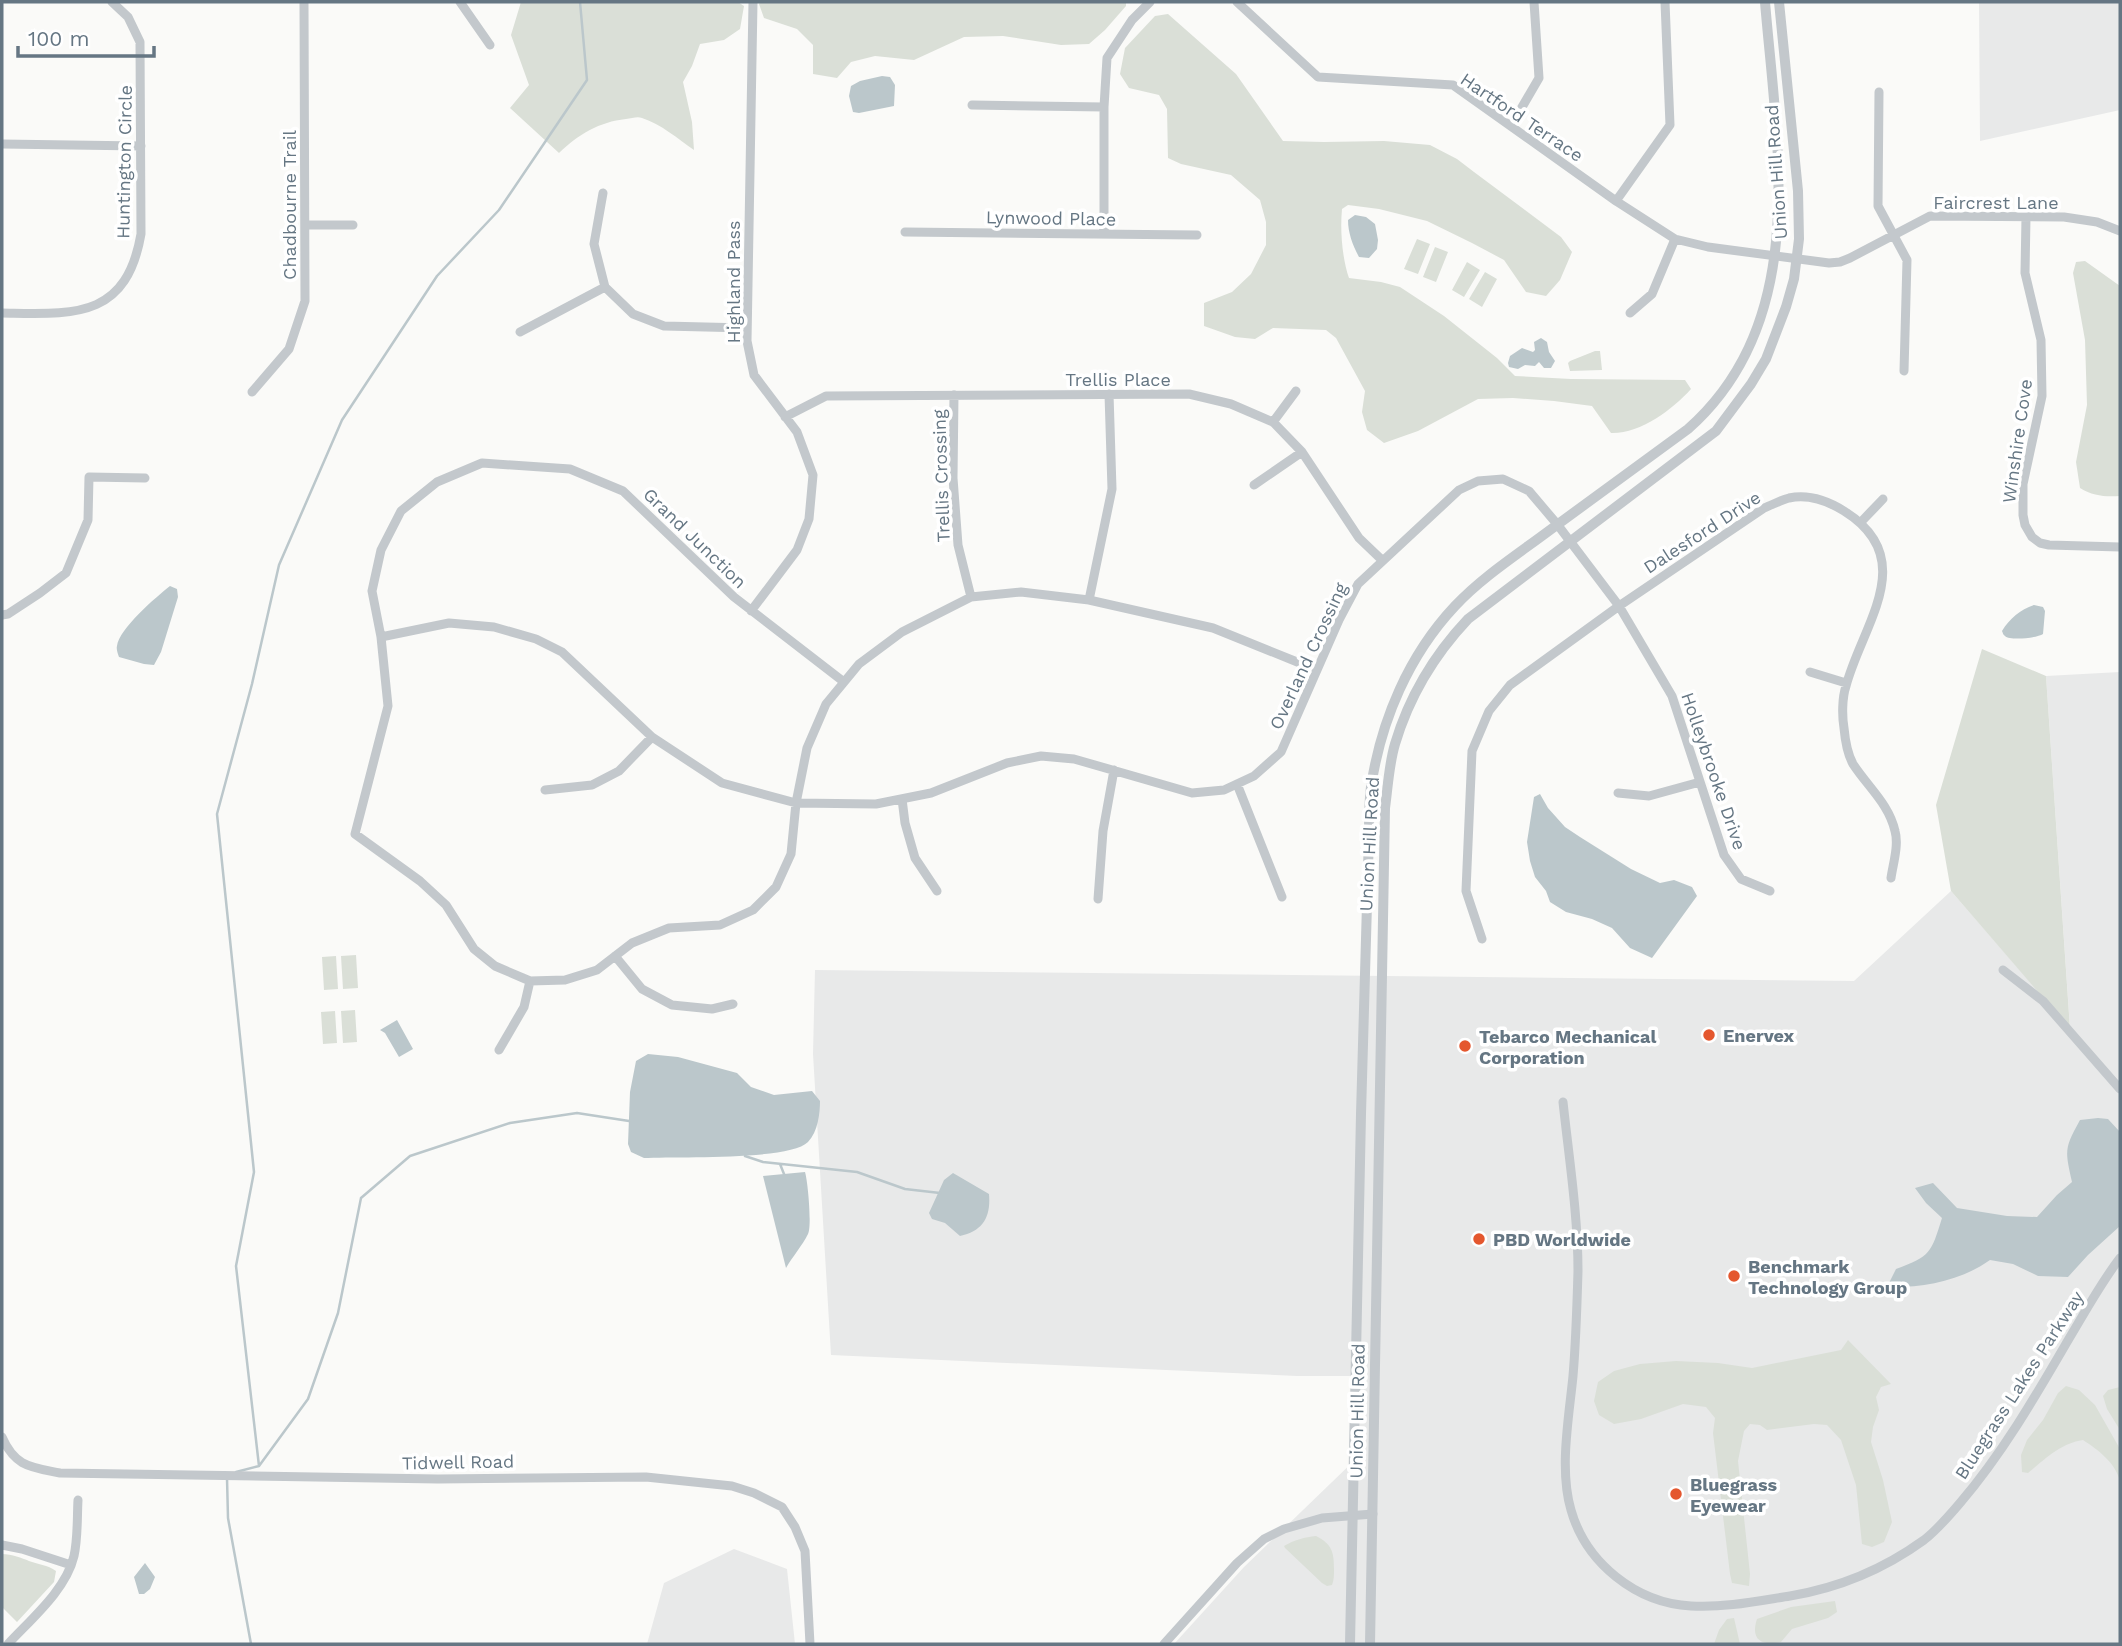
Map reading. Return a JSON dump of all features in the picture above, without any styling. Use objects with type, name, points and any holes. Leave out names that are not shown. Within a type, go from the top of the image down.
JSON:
[{"type":"street","name":"Huntington Circle","points":[[2,313],[62,314],[92,308],[103,302],[121,285],[139,248],[140,42],[128,17],[112,2]]},
{"type":"street","name":"Chadbourne Trail","points":[[252,392],[289,349],[305,301],[304,2]]},
{"type":"street","points":[[460,2],[490,45]]},
{"type":"street","name":"Highland Pass","points":[[751,611],[797,550],[809,519],[813,475],[797,432],[754,375],[747,341],[753,2]]},
{"type":"street","points":[[1104,234],[1104,107],[1107,58],[1132,20],[1150,2]]},
{"type":"street","name":"Hartford Terrace","points":[[1237,2],[1318,77],[1454,85],[1616,201],[1675,239],[1708,247],[1798,259]]},
{"type":"street","points":[[1511,126],[1539,78],[1534,2]]},
{"type":"street","points":[[1616,201],[1670,125],[1665,2]]},
{"type":"street","name":"Union Hill Road","points":[[1350,1644],[1368,835],[1371,790],[1384,730],[1408,671],[1439,624],[1457,604],[1497,569],[1704,415],[1730,380],[1754,340],[1766,303],[1775,257],[1779,191],[1765,2]]},
{"type":"street","name":"Union Hill Road","points":[[1370,1644],[1385,807],[1395,744],[1419,686],[1453,635],[1468,619],[1716,430],[1751,384],[1771,347],[1786,307],[1798,259],[1798,191],[1779,2]]},
{"type":"street","points":[[1879,92],[1878,206],[1907,260],[1904,371]]},
{"type":"street","points":[[972,105],[1104,107]]},
{"type":"street","points":[[2,144],[141,146]]},
{"type":"street","points":[[603,193],[594,244],[605,287],[633,314],[664,326],[747,328]]},
{"type":"street","name":"Faircrest Lane","points":[[1798,259],[1840,262],[1930,216],[2064,217],[2097,222],[2120,231]]},
{"type":"street","name":"Winshire Cove","points":[[2026,216],[2025,273],[2041,340],[2042,396],[2023,484],[2022,515],[2025,526],[2032,537],[2049,545],[2120,547]]},
{"type":"street","points":[[305,225],[353,225]]},
{"type":"street","name":"Lynwood Place","points":[[905,232],[1197,235]]},
{"type":"street","points":[[1630,313],[1651,293],[1675,239]]},
{"type":"street","points":[[520,332],[605,287]]},
{"type":"street","points":[[1273,422],[1296,391]]},
{"type":"street","points":[[1088,600],[1112,489],[1109,394]]},
{"type":"street","name":"Trellis Place","points":[[785,417],[826,396],[1189,394],[1231,404],[1273,422],[1302,452],[1359,538],[1382,561]]},
{"type":"street","name":"Trellis Crossing","points":[[954,395],[953,478],[958,545],[971,597]]},
{"type":"street","points":[[1254,485],[1302,452]]},
{"type":"street","name":"Grand Junction","points":[[844,682],[734,597],[623,491],[570,469],[482,463],[437,482],[401,511],[381,550],[372,591],[381,637],[388,706],[355,834],[419,881],[446,905],[474,949],[495,966],[530,981],[565,980],[597,970],[632,943],[669,928],[720,925],[753,909],[776,887],[791,854],[796,803],[807,748],[826,704],[859,664],[902,632],[971,597],[1021,592],[1088,600],[1213,628],[1317,670]]},
{"type":"street","points":[[2,615],[8,614],[66,573],[88,520],[89,477],[145,478]]},
{"type":"street","name":"Overland Crossing","points":[[381,637],[449,623],[494,627],[536,639],[562,652],[652,737],[722,783],[796,803],[876,804],[931,793],[1007,763],[1041,756],[1074,759],[1192,793],[1224,790],[1254,776],[1281,752],[1339,620],[1359,584],[1459,490],[1478,481],[1503,479],[1529,491],[1570,542]]},
{"type":"street","name":"Dalesford Drive","points":[[1482,939],[1466,891],[1472,751],[1489,710],[1510,685],[1619,606],[1764,508],[1789,498],[1814,498],[1833,504],[1861,522],[1875,542],[1882,564],[1883,584],[1877,608],[1846,683],[1844,728],[1851,761],[1889,811],[1896,834],[1891,878]]},
{"type":"street","points":[[1861,522],[1883,499]]},
{"type":"street","name":"Holleybrooke Drive","points":[[1570,542],[1619,606],[1672,696],[1724,855],[1741,879],[1770,891]]},
{"type":"street","points":[[1810,672],[1846,683]]},
{"type":"street","points":[[545,790],[592,785],[619,771],[652,737]]},
{"type":"street","points":[[1098,899],[1102,831],[1114,770]]},
{"type":"street","points":[[1618,793],[1649,796],[1700,782]]},
{"type":"street","points":[[1237,784],[1282,897]]},
{"type":"street","points":[[902,799],[905,823],[915,858],[937,891]]},
{"type":"street","points":[[615,956],[642,989],[672,1005],[712,1009],[733,1004]]},
{"type":"street","points":[[2003,970],[2043,1001],[2120,1089]]},
{"type":"street","points":[[499,1051],[524,1007],[530,981]]},
{"type":"street","name":"Bluegrass Lakes Parkway","points":[[1563,1102],[1578,1269],[1575,1353],[1566,1465],[1568,1499],[1573,1519],[1583,1538],[1607,1569],[1635,1589],[1671,1603],[1704,1606],[1770,1599],[1824,1589],[1873,1570],[1924,1540],[1947,1519],[1984,1476],[2120,1258]]},
{"type":"street","name":"Tidwell Road","points":[[2,1437],[8,1451],[16,1460],[60,1473],[438,1479],[646,1477],[732,1486],[782,1507],[795,1527],[805,1551],[810,1644]]},
{"type":"street","points":[[8,1644],[59,1588],[71,1565],[75,1551],[78,1500]]},
{"type":"street","points":[[1164,1644],[1237,1563],[1264,1539],[1303,1523],[1334,1516],[1373,1514]]},
{"type":"street","points":[[2,1545],[71,1565]]},
{"type":"shaded area","points":[[521,2],[738,2],[744,6],[740,29],[724,40],[700,44],[683,82],[692,122],[694,150],[656,124],[637,117],[598,126],[574,140],[559,153],[510,108],[529,85],[511,35]]},
{"type":"shaded area","points":[[760,2],[1126,2],[1126,6],[1089,44],[1061,45],[1003,36],[964,37],[914,60],[875,56],[851,62],[837,78],[813,74],[813,45],[797,29],[764,18]]},
{"type":"shaded area","points":[[1979,2],[2120,2],[2120,110],[1980,141]]},
{"type":"shaded area","points":[[1168,14],[1236,74],[1283,141],[1384,141],[1430,145],[1457,159],[1561,237],[1572,252],[1560,280],[1546,296],[1526,292],[1504,260],[1427,221],[1379,209],[1348,205],[1342,209],[1341,226],[1343,253],[1349,278],[1400,287],[1444,316],[1497,358],[1515,376],[1685,380],[1691,389],[1655,419],[1633,430],[1622,432],[1611,433],[1592,406],[1513,398],[1478,399],[1418,431],[1384,443],[1367,430],[1362,412],[1365,391],[1336,338],[1326,330],[1273,328],[1255,339],[1235,337],[1204,326],[1204,303],[1232,292],[1251,274],[1266,245],[1266,222],[1260,200],[1231,175],[1181,164],[1168,158],[1167,109],[1159,95],[1129,88],[1120,74],[1125,48],[1155,16]]},
{"type":"shaded area","points":[[882,76],[890,77],[895,85],[894,106],[853,112],[849,96],[851,86]]},
{"type":"shaded area","points":[[1355,215],[1366,217],[1375,224],[1377,249],[1369,258],[1359,257],[1351,239],[1348,220]]},
{"type":"shaded area","points":[[1417,239],[1430,244],[1418,274],[1404,269]]},
{"type":"shaded area","points":[[1435,247],[1448,252],[1436,282],[1423,277]]},
{"type":"shaded area","points":[[2085,261],[2120,286],[2120,496],[2099,495],[2080,488],[2076,462],[2087,405],[2085,340],[2073,273],[2076,262]]},
{"type":"shaded area","points":[[1467,262],[1480,270],[1464,297],[1452,290]]},
{"type":"shaded area","points":[[1485,272],[1497,279],[1482,307],[1469,299]]},
{"type":"shaded area","points":[[1541,338],[1547,342],[1555,361],[1551,368],[1544,368],[1539,362],[1535,366],[1525,365],[1518,369],[1509,367],[1510,356],[1522,348],[1533,352],[1534,342]]},
{"type":"shaded area","points":[[1600,351],[1602,370],[1570,371],[1570,361]]},
{"type":"shaded area","points":[[170,586],[177,589],[178,597],[161,652],[154,665],[119,657],[117,647],[124,631]]},
{"type":"shaded area","points":[[2034,605],[2043,607],[2045,611],[2043,634],[2018,639],[2004,635],[2002,631],[2012,618]]},
{"type":"shaded area","points":[[1982,649],[2046,676],[2070,1029],[1951,891],[1936,805]]},
{"type":"shaded area","points":[[2120,672],[2120,1644],[1174,1644],[1244,1567],[1360,1455],[1359,1376],[1297,1376],[831,1355],[813,1054],[815,970],[1854,981],[1951,891],[2070,1028],[2046,676]]},
{"type":"shaded area","points":[[1540,794],[1565,827],[1631,869],[1660,883],[1674,880],[1692,887],[1697,896],[1652,958],[1630,948],[1612,928],[1566,912],[1550,902],[1546,891],[1535,877],[1527,842],[1534,797]]},
{"type":"shaded area","points":[[356,955],[358,988],[343,989],[341,956]]},
{"type":"shaded area","points":[[336,956],[338,989],[324,990],[322,957]]},
{"type":"shaded area","points":[[355,1010],[357,1042],[343,1043],[341,1011]]},
{"type":"shaded area","points":[[335,1011],[337,1043],[323,1044],[321,1012]]},
{"type":"shaded area","points":[[397,1020],[413,1049],[399,1057],[385,1033],[380,1030]]},
{"type":"shaded area","points":[[648,1054],[678,1057],[737,1073],[751,1087],[774,1095],[812,1091],[820,1101],[814,1133],[808,1142],[797,1148],[756,1155],[644,1158],[631,1152],[628,1144],[630,1092],[636,1061]]},
{"type":"shaded area","points":[[2108,1119],[2120,1132],[2120,1226],[2068,1277],[2038,1276],[2013,1264],[1990,1260],[1967,1273],[1941,1282],[1887,1287],[1896,1269],[1928,1252],[1942,1218],[1915,1188],[1933,1183],[1957,1208],[2007,1216],[2037,1217],[2072,1182],[2067,1150],[2080,1120]]},
{"type":"shaded area","points":[[805,1172],[809,1229],[786,1268],[763,1176]]},
{"type":"shaded area","points":[[953,1173],[989,1194],[989,1210],[984,1222],[975,1231],[960,1236],[945,1223],[932,1219],[929,1213],[944,1180]]},
{"type":"shaded area","points":[[1848,1340],[1891,1384],[1881,1387],[1876,1397],[1879,1410],[1871,1442],[1892,1522],[1884,1542],[1872,1547],[1862,1544],[1856,1485],[1841,1440],[1827,1425],[1767,1430],[1760,1425],[1750,1424],[1744,1431],[1738,1461],[1749,1586],[1732,1583],[1713,1433],[1715,1418],[1706,1407],[1683,1404],[1641,1419],[1614,1424],[1599,1415],[1594,1401],[1598,1382],[1614,1371],[1640,1364],[1676,1361],[1752,1368],[1841,1350]]},
{"type":"shaded area","points":[[2066,1386],[2079,1390],[2095,1405],[2120,1449],[2120,1481],[2110,1462],[2083,1440],[2060,1448],[2028,1473],[2022,1472],[2021,1455],[2027,1440],[2043,1420],[2058,1393]]},
{"type":"shaded area","points":[[2120,1387],[2120,1430],[2107,1409],[2103,1396],[2108,1390]]},
{"type":"shaded area","points":[[1316,1536],[1329,1545],[1333,1553],[1332,1585],[1322,1583],[1284,1546]]},
{"type":"shaded area","points":[[734,1549],[787,1569],[795,1644],[647,1644],[664,1583]]},
{"type":"shaded area","points":[[2,1554],[17,1556],[56,1571],[54,1582],[17,1622],[2,1607]]},
{"type":"shaded area","points":[[145,1563],[155,1577],[150,1589],[139,1594],[134,1577]]},
{"type":"shaded area","points":[[1835,1601],[1837,1612],[1828,1618],[1792,1629],[1781,1642],[1763,1642],[1757,1637],[1757,1619],[1791,1607]]},
{"type":"shaded area","points":[[1734,1618],[1740,1644],[1714,1644],[1727,1619]]},
{"type":"waterway","points":[[259,1466],[236,1266],[254,1172],[217,814],[252,684],[279,565],[342,420],[437,276],[499,210],[587,80],[580,2]]},
{"type":"waterway","points":[[236,1472],[259,1466],[308,1399],[338,1313],[361,1198],[410,1156],[510,1123],[577,1113],[629,1121]]},
{"type":"waterway","points":[[745,1156],[763,1162],[857,1172],[905,1189],[940,1193]]},
{"type":"waterway","points":[[780,1164],[784,1174]]},
{"type":"waterway","points":[[227,1478],[228,1518],[251,1644]]},
{"type":"place","name":"Enervex","points":[[1709,1035]]},
{"type":"place","name":"Tebarco Mechanical Corporation","points":[[1465,1046]]},
{"type":"place","name":"PBD Worldwide","points":[[1479,1239]]},
{"type":"place","name":"Benchmark Technology Group","points":[[1734,1276]]},
{"type":"place","name":"Bluegrass Eyewear","points":[[1676,1494]]}]
